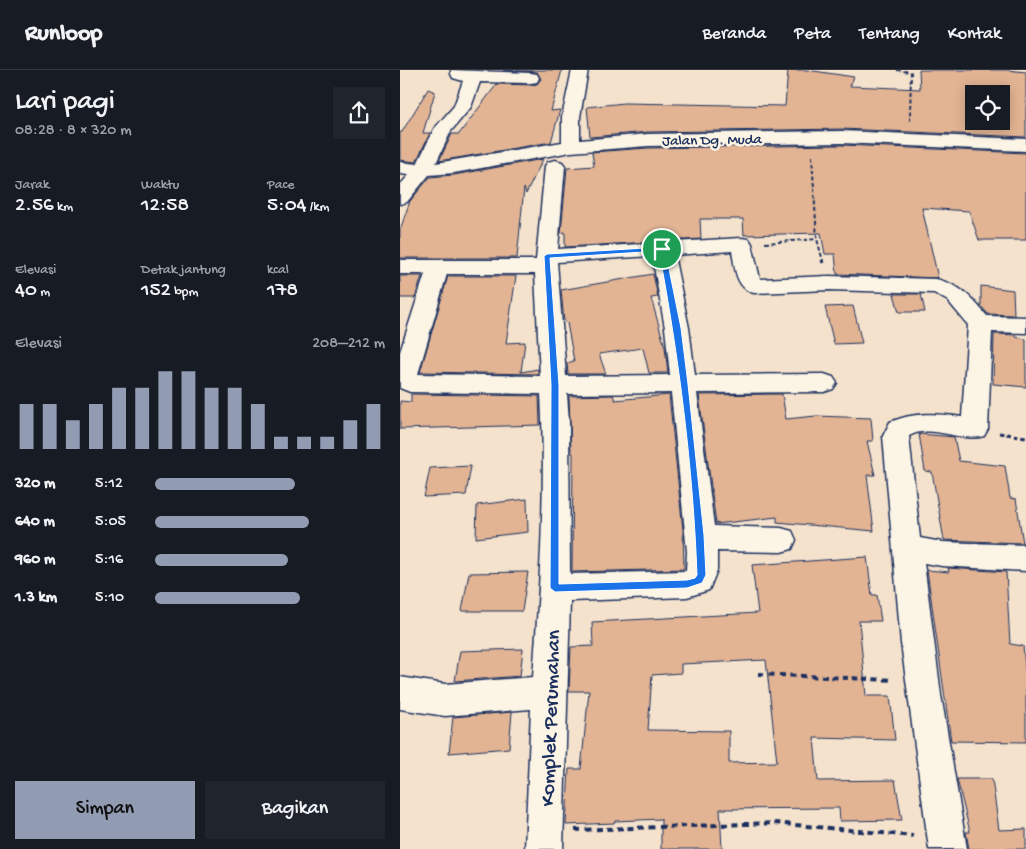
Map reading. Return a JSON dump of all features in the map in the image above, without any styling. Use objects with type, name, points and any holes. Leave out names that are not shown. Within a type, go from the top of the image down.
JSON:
[{"type":"street","points":[[571,146],[571,117],[580,70]]},
{"type":"street","points":[[400,198],[424,170],[443,129],[462,108],[466,74],[531,78]]},
{"type":"street","name":"Jalan Dg. Muda","points":[[400,168],[424,170],[454,167],[571,146],[648,140],[811,137],[910,139],[1026,145]]},
{"type":"street","name":"Komplek Perumahan","points":[[544,840],[555,588],[555,385],[547,262],[554,166]]},
{"type":"street","points":[[400,267],[438,268],[547,262],[662,249],[741,244],[749,280],[754,286],[829,282],[936,286],[956,294],[980,324],[976,429],[919,423],[908,424],[899,429],[896,436],[923,681],[947,844]]},
{"type":"street","points":[[555,588],[693,583],[698,581],[702,567],[700,535],[684,384],[677,328],[662,249]]},
{"type":"street","points":[[438,268],[405,375],[407,382],[555,385],[824,383]]},
{"type":"street","points":[[980,324],[1026,325]]},
{"type":"street","points":[[700,535],[720,540],[781,540]]},
{"type":"street","points":[[907,548],[942,554],[1026,558]]},
{"type":"street","points":[[400,693],[445,700],[549,692]]},
{"type":"path","points":[[897,70],[910,71],[910,139]]},
{"type":"path","points":[[741,244],[817,239],[811,137]]},
{"type":"path","points":[[758,674],[923,681]]},
{"type":"path","points":[[544,840],[775,823],[947,844]]},
{"type":"building","points":[[503,70],[562,70],[551,111],[560,110],[551,142],[439,161],[452,134],[459,134],[497,84],[531,85],[537,84],[541,79],[537,72]]},
{"type":"building","points":[[788,70],[807,70],[854,77],[850,86],[920,89],[919,70],[1007,70],[1026,72],[1026,137],[842,129],[648,132],[590,137],[587,107],[624,103],[785,106]]},
{"type":"building","points":[[428,89],[435,92],[423,133],[430,133],[416,162],[400,160],[400,132],[402,132]]},
{"type":"building","points":[[842,145],[1026,153],[1026,240],[979,240],[969,211],[922,208],[938,278],[837,274],[835,254],[825,254],[821,233],[744,235],[743,219],[700,219],[701,239],[565,247],[565,232],[561,233],[567,168],[594,166],[592,152],[648,148]]},
{"type":"building","points":[[543,159],[526,194],[524,188],[517,258],[400,258],[400,230],[410,201],[430,177],[454,175]]},
{"type":"building","points":[[653,274],[658,297],[651,298],[665,347],[668,373],[649,373],[643,348],[599,354],[606,374],[568,374],[567,363],[574,361],[567,323],[564,321],[561,290]]},
{"type":"building","points":[[400,276],[422,276],[415,298],[400,298]]},
{"type":"building","points":[[448,276],[516,276],[506,343],[525,342],[521,372],[538,369],[538,374],[420,372]]},
{"type":"building","points":[[981,286],[1013,290],[1014,315],[988,314],[981,306]]},
{"type":"building","points":[[894,294],[921,294],[925,312],[899,312]]},
{"type":"building","points":[[853,306],[862,343],[834,344],[825,307]]},
{"type":"building","points":[[994,334],[1016,335],[1016,337],[1026,339],[1026,387],[993,384]]},
{"type":"building","points":[[411,394],[539,396],[540,425],[400,429],[400,401],[411,402]]},
{"type":"building","points":[[782,394],[786,419],[816,416],[871,418],[873,441],[867,441],[875,475],[867,475],[874,531],[777,522],[777,517],[716,524],[699,395]]},
{"type":"building","points":[[613,395],[615,400],[669,395],[683,530],[684,569],[572,572],[573,453],[571,453],[569,396]]},
{"type":"building","points":[[919,434],[954,437],[959,461],[1005,466],[1010,498],[1016,499],[1023,543],[944,540],[932,472],[925,471]]},
{"type":"building","points":[[471,466],[466,495],[424,497],[430,468]]},
{"type":"building","points":[[527,499],[528,532],[476,538],[477,505]]},
{"type":"building","points":[[867,557],[872,595],[877,595],[881,621],[859,621],[866,696],[890,696],[895,740],[814,738],[818,781],[895,780],[902,820],[840,821],[839,808],[720,809],[722,849],[661,849],[661,819],[566,825],[569,769],[581,769],[589,691],[569,691],[571,647],[593,646],[592,622],[758,613],[752,565]],"holes":[[[766,660],[777,762],[729,763],[729,731],[648,730],[652,675],[681,673],[681,664]]]},
{"type":"building","points":[[948,568],[1006,572],[1010,644],[1023,646],[1026,677],[1026,742],[951,741],[927,570],[949,572]]},
{"type":"building","points":[[528,572],[522,611],[462,611],[469,573]]},
{"type":"building","points":[[523,649],[520,676],[455,681],[460,651]]},
{"type":"building","points":[[512,712],[509,748],[449,753],[453,717]]},
{"type":"building","points":[[957,779],[992,779],[999,830],[1026,829],[1026,849],[969,849],[966,832],[970,832]]},
{"type":"route","points":[[662,249],[677,328],[684,384],[700,535],[701,575],[698,581],[687,584],[555,588],[556,422],[546,267],[547,256],[662,249]]}]
